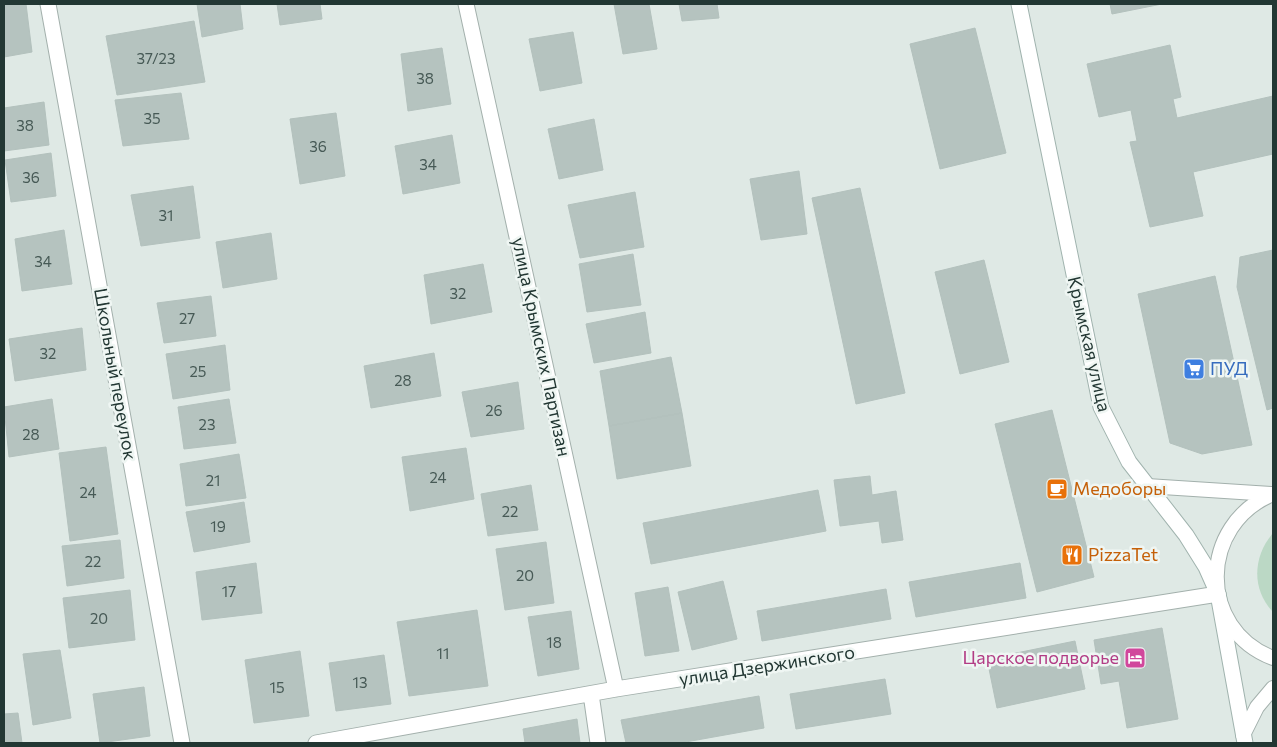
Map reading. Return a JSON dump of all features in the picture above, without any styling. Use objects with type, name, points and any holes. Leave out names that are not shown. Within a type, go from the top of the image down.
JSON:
[{"type":"street","name":"Школьный переулок","points":[[48,4],[182,743]]},
{"type":"street","name":"улица Крымских Партизан","points":[[466,4],[616,689]]},
{"type":"street","name":"Крымская улица","points":[[1019,4],[1101,407],[1128,462],[1186,535],[1206,567],[1218,594],[1244,739]]},
{"type":"street","name":"улица Дзержинского","points":[[316,743],[616,689],[1218,594]]},
{"type":"street","points":[[591,694],[598,743]]},
{"type":"lane","points":[[1147,486],[1273,494]]},
{"type":"lane","points":[[1273,494],[1246,510],[1227,534],[1217,564],[1218,594],[1225,615],[1236,632],[1252,647],[1273,658]]},
{"type":"lane","points":[[1244,739],[1257,707],[1273,688]]},
{"type":"green space","points":[[1273,533],[1273,612],[1261,593],[1257,572],[1261,552]]},
{"type":"building","points":[[4,4],[26,4],[32,52],[4,57]]},
{"type":"building","points":[[197,4],[240,4],[243,29],[202,37]]},
{"type":"building","points":[[277,4],[320,4],[322,19],[280,25]]},
{"type":"building","points":[[614,4],[649,4],[657,49],[623,54]]},
{"type":"building","points":[[679,4],[717,4],[719,18],[682,21]]},
{"type":"building","points":[[1110,4],[1162,4],[1112,14]]},
{"type":"building","points":[[194,21],[205,82],[117,95],[106,36]]},
{"type":"building","points":[[975,28],[1006,153],[940,169],[910,44]]},
{"type":"building","points":[[573,32],[582,83],[540,91],[529,39]]},
{"type":"building","points":[[1170,45],[1181,97],[1173,99],[1177,118],[1273,96],[1273,154],[1193,172],[1203,216],[1150,227],[1130,142],[1137,141],[1131,110],[1099,117],[1087,64]]},
{"type":"building","points":[[442,48],[451,104],[408,111],[401,54]]},
{"type":"building","points":[[181,93],[189,139],[123,146],[115,100]]},
{"type":"building","points":[[44,102],[49,145],[4,151],[4,108]]},
{"type":"building","points":[[336,113],[345,176],[300,184],[290,119]]},
{"type":"building","points":[[594,119],[603,170],[559,179],[548,129]]},
{"type":"building","points":[[452,135],[460,183],[403,194],[395,146]]},
{"type":"building","points":[[51,153],[56,196],[11,202],[5,160]]},
{"type":"building","points":[[799,171],[807,234],[761,240],[750,179]]},
{"type":"building","points":[[193,186],[200,238],[141,246],[131,195]]},
{"type":"building","points":[[860,188],[905,393],[856,404],[812,198]]},
{"type":"building","points":[[635,192],[644,247],[580,258],[568,205]]},
{"type":"building","points":[[64,230],[72,284],[22,291],[15,239]]},
{"type":"building","points":[[271,233],[277,279],[223,288],[216,242]]},
{"type":"building","points":[[1273,250],[1273,408],[1267,410],[1237,287],[1240,257]]},
{"type":"building","points":[[633,254],[641,305],[587,312],[579,264]]},
{"type":"building","points":[[984,260],[1009,362],[960,374],[935,272]]},
{"type":"building","points":[[483,264],[492,312],[431,324],[424,275]]},
{"type":"building","name":"ПУД","points":[[1215,276],[1252,445],[1202,454],[1170,443],[1138,294]]},
{"type":"building","points":[[211,296],[216,336],[164,343],[157,303]]},
{"type":"building","points":[[645,312],[651,353],[594,363],[586,324]]},
{"type":"building","points":[[82,328],[86,370],[15,381],[9,339]]},
{"type":"building","points":[[225,345],[230,390],[173,399],[166,354]]},
{"type":"building","points":[[434,353],[441,396],[371,408],[364,366]]},
{"type":"building","points":[[671,357],[682,413],[609,426],[600,371]]},
{"type":"building","points":[[518,382],[524,429],[471,437],[462,392]]},
{"type":"building","points":[[52,399],[59,449],[9,457],[4,407]]},
{"type":"building","points":[[229,399],[236,443],[184,449],[178,407]]},
{"type":"building","points":[[1052,410],[1094,577],[1037,592],[995,424]]},
{"type":"building","points":[[682,413],[691,466],[617,479],[609,426]]},
{"type":"building","points":[[106,447],[118,534],[70,541],[59,453]]},
{"type":"building","points":[[466,448],[474,499],[410,511],[402,457]]},
{"type":"building","points":[[239,454],[246,498],[186,506],[180,464]]},
{"type":"building","points":[[870,476],[872,495],[896,491],[903,540],[882,543],[879,521],[840,526],[834,480]]},
{"type":"building","points":[[531,485],[538,530],[488,536],[481,494]]},
{"type":"building","points":[[818,490],[826,531],[651,564],[643,523]]},
{"type":"building","points":[[244,502],[250,542],[194,552],[186,512]]},
{"type":"building","points":[[120,540],[124,578],[67,586],[62,546]]},
{"type":"building","points":[[546,542],[554,603],[505,610],[496,549]]},
{"type":"building","points":[[256,563],[262,613],[202,620],[196,572]]},
{"type":"building","points":[[1020,563],[1026,598],[916,617],[909,582]]},
{"type":"building","points":[[723,581],[737,639],[692,650],[678,592]]},
{"type":"building","points":[[668,587],[679,651],[645,656],[635,593]]},
{"type":"building","points":[[886,589],[891,619],[762,641],[757,611]]},
{"type":"building","points":[[130,590],[135,640],[69,648],[63,598]]},
{"type":"building","points":[[477,610],[488,686],[409,696],[397,622]]},
{"type":"building","points":[[571,611],[579,669],[538,676],[528,617]]},
{"type":"building","points":[[1162,628],[1178,719],[1127,728],[1119,681],[1101,684],[1094,640]]},
{"type":"building","points":[[1075,641],[1085,689],[997,708],[987,659]]},
{"type":"building","points":[[60,650],[71,718],[33,725],[23,654]]},
{"type":"building","points":[[300,651],[309,716],[254,723],[245,660]]},
{"type":"building","points":[[384,655],[391,704],[336,711],[329,663]]},
{"type":"building","points":[[885,679],[891,714],[796,729],[790,694]]},
{"type":"building","points":[[144,687],[150,736],[100,743],[93,694]]},
{"type":"building","points":[[759,696],[764,728],[680,743],[626,743],[621,720]]},
{"type":"building","points":[[18,713],[22,743],[4,743],[4,714]]},
{"type":"building","points":[[577,719],[580,743],[525,743],[523,729]]},
{"type":"place","name":"ПУД","points":[[1194,369]]},
{"type":"place","name":"Медоборы","points":[[1057,489]]},
{"type":"place","name":"PizzaTet","points":[[1072,555]]},
{"type":"place","name":"Царское подворье","points":[[1135,658]]}]
